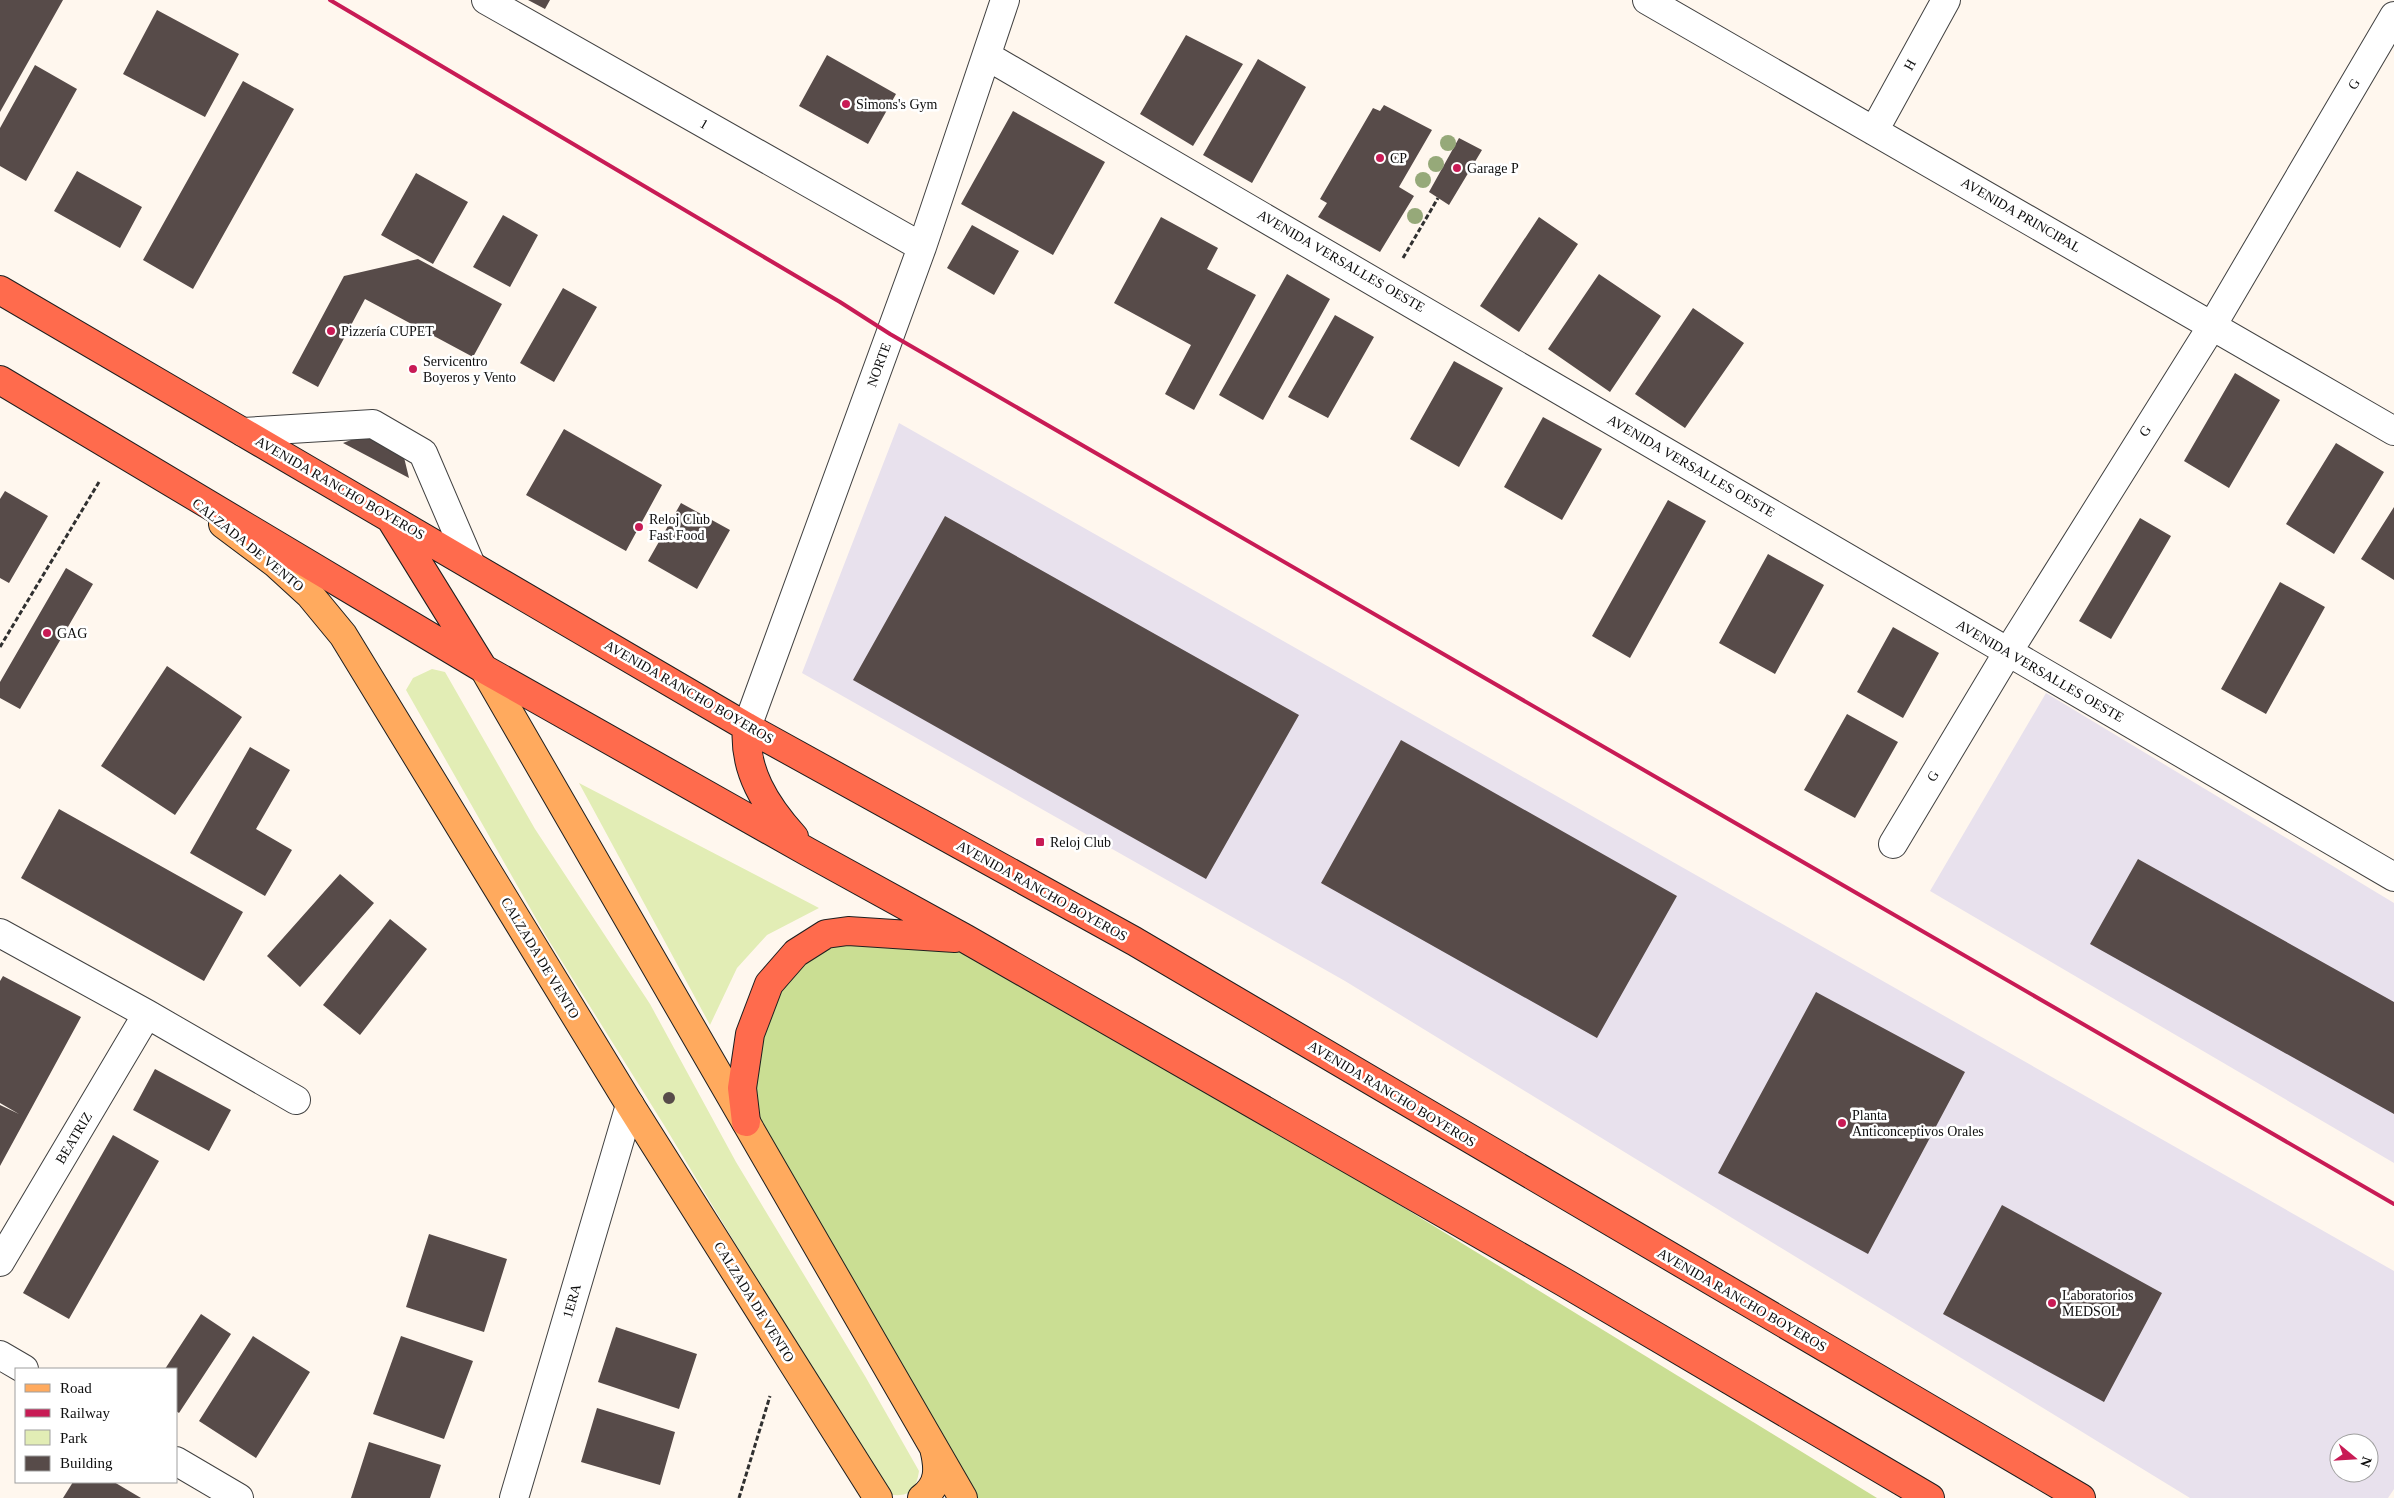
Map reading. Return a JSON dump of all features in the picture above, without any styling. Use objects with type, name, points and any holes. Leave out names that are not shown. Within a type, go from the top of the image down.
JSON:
[{"type":"highway","name":"AVENIDA RANCHO BOYEROS","points":[[0,290],[747,727],[1134,941],[2081,1498]]},
{"type":"highway","points":[[0,380],[484,669],[966,939],[1567,1284],[1930,1498]]},
{"type":"highway","points":[[390,518],[484,669]]},
{"type":"highway","points":[[747,727],[746,739],[749,757],[753,776],[760,791],[779,822],[808,852]]},
{"type":"highway","points":[[746,1122],[742,1088],[750,1034],[769,984],[796,953],[826,934],[848,931],[966,939]]},
{"type":"main road","name":"CALZADA DE VENTO","points":[[148,467],[275,564],[310,595],[343,635],[630,1105],[878,1495]]},
{"type":"main road","points":[[484,669],[963,1498]]},
{"type":"main road","points":[[922,1498],[936,1481],[938,1465],[934,1448]]},
{"type":"street","name":"1","points":[[486,0],[922,247]]},
{"type":"street","name":"NORTE","points":[[747,727],[922,247],[1005,0]]},
{"type":"street","name":"AVENIDA PRINCIPAL","points":[[1647,0],[2394,431]]},
{"type":"street","name":"H","points":[[1874,131],[1946,0]]},
{"type":"street","name":"G","points":[[1893,844],[2008,652],[2212,326],[2394,16]]},
{"type":"street","name":"AVENIDA VERSALLES OESTE","points":[[987,56],[1386,287],[2394,877]]},
{"type":"street","points":[[243,432],[373,424],[423,452],[471,565]]},
{"type":"street","points":[[0,933],[147,1014],[296,1100]]},
{"type":"street","name":"BEATRIZ","points":[[0,1262],[147,1014]]},
{"type":"street","name":"1ERA","points":[[514,1498],[630,1105]]},
{"type":"street","points":[[0,1355],[22,1368]]},
{"type":"street","points":[[178,1462],[239,1498]]},
{"type":"path","points":[[1386,287],[1438,198]]},
{"type":"path","points":[[0,647],[118,449]]},
{"type":"path","points":[[739,1498],[784,1349]]},
{"type":"shaded area","points":[[899,423],[2394,1271],[2394,1489],[2388,1498],[2190,1498],[1345,981],[802,673]]},
{"type":"shaded area","points":[[2046,693],[2394,903],[2394,1163],[1930,891]]},
{"type":"green space","points":[[432,669],[445,672],[535,829],[650,1004],[736,1162],[865,1376],[919,1471],[916,1484],[910,1492],[900,1495],[886,1494],[664,1125],[546,936],[406,690],[413,678]]},
{"type":"green space","points":[[579,783],[819,908],[767,935],[737,968],[710,1025]]},
{"type":"green space","points":[[966,939],[1877,1498],[963,1498],[746,1122],[769,984],[810,943]]},
{"type":"building","points":[[0,0],[63,0],[0,112]]},
{"type":"building","points":[[528,0],[550,0],[545,9]]},
{"type":"building","points":[[157,10],[239,54],[205,117],[123,74]]},
{"type":"building","points":[[1186,35],[1243,64],[1193,146],[1140,114]]},
{"type":"building","points":[[827,55],[896,94],[868,144],[799,106]]},
{"type":"building","points":[[1258,59],[1306,87],[1252,183],[1203,155]]},
{"type":"building","points":[[35,65],[77,89],[26,181],[0,166],[0,128]]},
{"type":"building","points":[[243,81],[294,109],[193,289],[143,260]]},
{"type":"building","name":"CP","points":[[1384,105],[1432,130],[1399,187],[1414,196],[1380,252],[1318,217],[1327,203],[1320,199],[1373,108],[1380,111]]},
{"type":"building","points":[[1013,111],[1105,162],[1053,255],[961,204]]},
{"type":"building","name":"Garage P","points":[[1459,138],[1482,150],[1449,205],[1429,192]]},
{"type":"building","points":[[77,171],[142,207],[120,248],[54,211]]},
{"type":"building","points":[[416,173],[468,202],[433,264],[381,235]]},
{"type":"building","points":[[503,215],[538,235],[510,287],[473,267]]},
{"type":"building","points":[[1161,217],[1218,248],[1207,269],[1256,295],[1194,410],[1165,394],[1191,345],[1114,303]]},
{"type":"building","points":[[1539,217],[1578,244],[1519,332],[1480,306]]},
{"type":"building","points":[[972,225],[1019,251],[994,295],[947,268]]},
{"type":"building","points":[[418,259],[502,304],[473,357],[365,299],[318,387],[292,373],[344,276]]},
{"type":"building","points":[[1287,274],[1330,299],[1263,420],[1219,395]]},
{"type":"building","points":[[1599,274],[1661,316],[1610,392],[1548,349]]},
{"type":"building","points":[[563,288],[597,307],[554,382],[520,363]]},
{"type":"building","points":[[1693,308],[1744,343],[1685,428],[1635,394]]},
{"type":"building","points":[[1335,315],[1374,337],[1328,418],[1288,397]]},
{"type":"building","points":[[1454,361],[1503,388],[1459,467],[1410,439]]},
{"type":"building","points":[[2235,373],[2280,400],[2229,488],[2184,461]]},
{"type":"building","points":[[1543,417],[1602,449],[1562,520],[1504,487]]},
{"type":"building","points":[[564,429],[662,485],[626,551],[526,495]]},
{"type":"building","points":[[372,432],[402,449],[409,478],[343,443]]},
{"type":"building","points":[[2336,443],[2384,472],[2334,554],[2286,524]]},
{"type":"building","points":[[5,491],[48,516],[9,583],[0,578],[0,499]]},
{"type":"building","points":[[1668,500],[1706,521],[1630,658],[1592,636]]},
{"type":"building","points":[[681,503],[730,530],[697,589],[648,561]]},
{"type":"building","points":[[2394,507],[2394,580],[2361,559]]},
{"type":"building","points":[[945,516],[1299,715],[1206,879],[853,680]]},
{"type":"building","points":[[2140,518],[2171,536],[2111,639],[2079,621]]},
{"type":"building","points":[[1768,554],[1824,585],[1775,674],[1719,643]]},
{"type":"building","name":"GAG","points":[[66,568],[93,584],[20,709],[0,698],[0,682]]},
{"type":"building","points":[[2280,582],[2325,607],[2266,714],[2221,689]]},
{"type":"building","points":[[1893,627],[1939,653],[1903,718],[1857,692]]},
{"type":"building","points":[[167,666],[242,717],[175,815],[101,766]]},
{"type":"building","points":[[1847,714],[1898,742],[1855,818],[1804,790]]},
{"type":"building","points":[[1401,740],[1677,896],[1597,1038],[1321,883]]},
{"type":"building","points":[[250,747],[290,770],[256,829],[292,850],[265,896],[190,853]]},
{"type":"building","points":[[59,809],[243,912],[204,981],[21,878]]},
{"type":"building","points":[[2138,859],[2394,1002],[2394,1114],[2090,944]]},
{"type":"building","points":[[340,874],[374,903],[300,987],[267,956]]},
{"type":"building","points":[[390,919],[427,949],[360,1035],[323,1005]]},
{"type":"building","points":[[3,976],[81,1017],[0,1166],[0,1105],[19,1114],[0,1103],[0,981]]},
{"type":"building","name":"Planta Anticonceptivos Orales","points":[[1816,992],[1965,1072],[1868,1254],[1718,1173]]},
{"type":"building","points":[[155,1069],[231,1110],[209,1151],[133,1110]]},
{"type":"building","points":[[667,1092],[671,1092],[675,1098],[671,1104],[667,1104],[663,1100],[663,1096]]},
{"type":"building","points":[[113,1135],[159,1161],[69,1319],[23,1293]]},
{"type":"building","name":"Laboratorios MEDSOL","points":[[2002,1205],[2162,1293],[2104,1402],[1943,1314]]},
{"type":"building","points":[[429,1234],[507,1259],[484,1332],[406,1307]]},
{"type":"building","points":[[201,1314],[231,1334],[179,1413],[178,1368],[166,1368]]},
{"type":"building","points":[[616,1327],[697,1354],[679,1409],[598,1382]]},
{"type":"building","points":[[253,1336],[310,1372],[256,1458],[199,1421]]},
{"type":"building","points":[[401,1336],[473,1361],[444,1439],[373,1414]]},
{"type":"building","points":[[597,1408],[675,1432],[660,1485],[581,1462]]},
{"type":"building","points":[[369,1442],[441,1465],[430,1498],[351,1498]]},
{"type":"building","points":[[72,1483],[116,1483],[141,1498],[63,1498]]},
{"type":"railway","points":[[330,0],[840,302],[890,334],[2394,1204]]},
{"type":"place","name":"Simons's Gym","points":[[846,104]]},
{"type":"place","name":"CP","points":[[1380,158]]},
{"type":"place","name":"Garage P","points":[[1457,168]]},
{"type":"place","name":"Pizzería CUPET","points":[[331,331]]},
{"type":"place","name":"Servicentro Boyeros y Vento","points":[[413,369]]},
{"type":"place","name":"Reloj Club Fast Food","points":[[639,527]]},
{"type":"place","name":"GAG","points":[[47,633]]},
{"type":"place","name":"Reloj Club","points":[[1040,842]]},
{"type":"place","name":"Planta Anticonceptivos Orales","points":[[1842,1123]]},
{"type":"place","name":"Laboratorios MEDSOL","points":[[2052,1303]]}]
